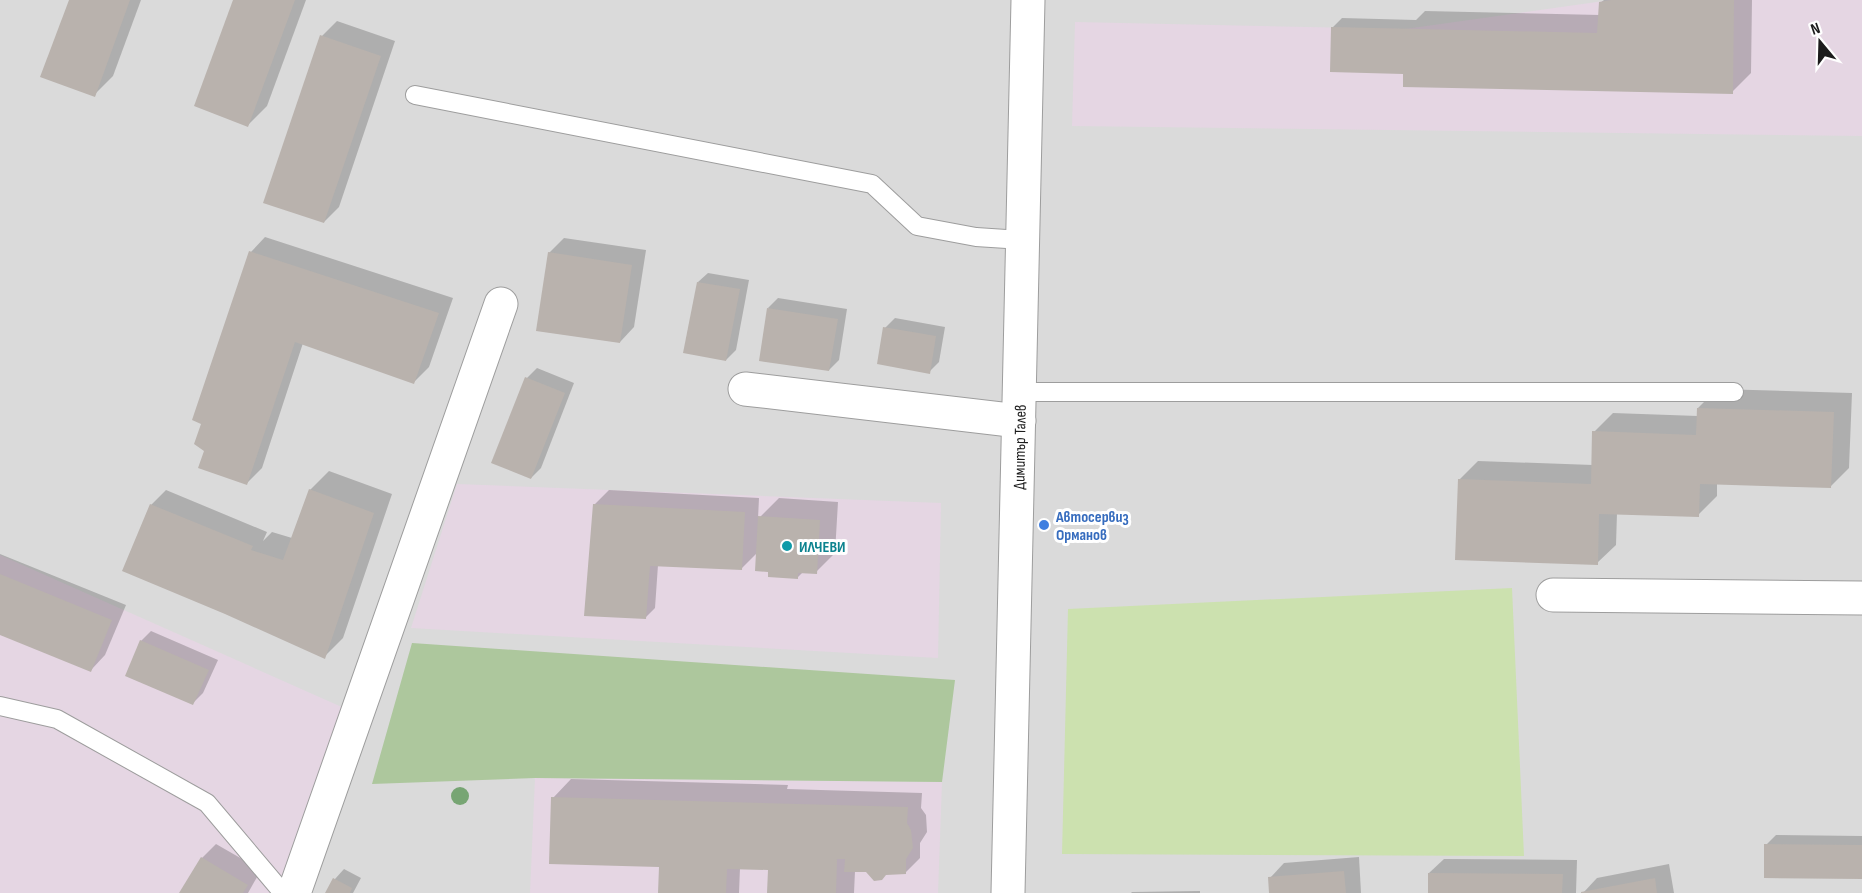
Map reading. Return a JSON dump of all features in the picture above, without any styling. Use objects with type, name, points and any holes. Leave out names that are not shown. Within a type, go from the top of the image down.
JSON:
[{"type":"street","name":"Димитър Талев","points":[[1008,893],[1028,0]]},
{"type":"street","points":[[294,893],[501,304]]},
{"type":"street","points":[[745,388],[1019,406]]},
{"type":"street","points":[[1553,595],[1862,598]]},
{"type":"lane","points":[[415,95],[872,184],[917,226],[975,237],[1023,240]]},
{"type":"lane","points":[[1019,406],[1734,392]]},
{"type":"lane","points":[[0,705],[57,719],[207,803],[283,893]]},
{"type":"shaded area","points":[[0,0],[1862,0],[1862,893],[0,893]]},
{"type":"shaded area","points":[[1611,0],[1862,0],[1862,136],[1072,126],[1075,22],[1405,29]]},
{"type":"shaded area","points":[[457,484],[941,503],[938,658],[411,628]]},
{"type":"shaded area","points":[[0,555],[344,708],[279,893],[0,893]]},
{"type":"shaded area","points":[[535,778],[942,782],[938,893],[530,893]]},
{"type":"green space","points":[[1512,588],[1524,856],[1062,854],[1068,609]]},
{"type":"green space","points":[[412,643],[955,680],[942,782],[535,778],[372,784]]},
{"type":"building","points":[[69,0],[130,0],[95,97],[40,77]]},
{"type":"building","points":[[233,0],[295,0],[248,127],[194,106]]},
{"type":"building","points":[[1611,0],[1734,0],[1733,94],[1403,87],[1403,74],[1330,72],[1331,27],[1597,33],[1599,2]]},
{"type":"building","points":[[320,35],[381,56],[324,223],[263,203]]},
{"type":"building","points":[[249,251],[439,313],[414,384],[295,342],[247,485],[198,468],[204,451],[194,444],[201,424],[192,420]]},
{"type":"building","points":[[548,252],[632,265],[620,343],[536,331]]},
{"type":"building","points":[[697,282],[740,289],[726,361],[683,353]]},
{"type":"building","points":[[767,308],[838,319],[829,371],[759,361]]},
{"type":"building","points":[[883,327],[936,336],[930,374],[877,364]]},
{"type":"building","points":[[525,377],[565,393],[531,479],[491,463]]},
{"type":"building","points":[[1697,408],[1834,412],[1831,488],[1700,484],[1699,517],[1599,514],[1598,565],[1455,560],[1458,479],[1591,484],[1592,431],[1696,435]]},
{"type":"building","points":[[309,489],[374,513],[325,659],[122,571],[150,504],[253,546],[251,550],[283,560]]},
{"type":"building","points":[[593,504],[745,512],[742,570],[650,566],[646,619],[584,616]]},
{"type":"building","name":"ИЛЧЕВИ","points":[[758,516],[820,520],[817,574],[798,573],[798,579],[768,577],[768,572],[755,571]]},
{"type":"building","points":[[0,574],[112,620],[91,672],[0,635]]},
{"type":"building","points":[[140,640],[209,670],[193,705],[125,676]]},
{"type":"building","points":[[551,797],[908,807],[907,823],[911,830],[913,848],[906,859],[906,874],[886,875],[882,880],[874,881],[866,872],[844,872],[845,859],[837,859],[836,893],[767,893],[768,870],[727,869],[726,893],[658,893],[659,867],[549,864]]},
{"type":"building","points":[[1764,844],[1862,845],[1862,879],[1764,878]]},
{"type":"building","points":[[201,857],[248,885],[243,893],[179,893]]},
{"type":"building","points":[[1344,871],[1346,893],[1269,893],[1268,877]]},
{"type":"building","points":[[1428,873],[1563,874],[1562,893],[1428,893]]},
{"type":"building","points":[[333,878],[352,888],[350,893],[325,893]]},
{"type":"building","points":[[1655,878],[1657,893],[1581,893],[1581,892]]},
{"type":"place","name":"Автосервиз Орманов","points":[[1044,525]]},
{"type":"place","name":"ИЛЧЕВИ","points":[[787,546]]}]
